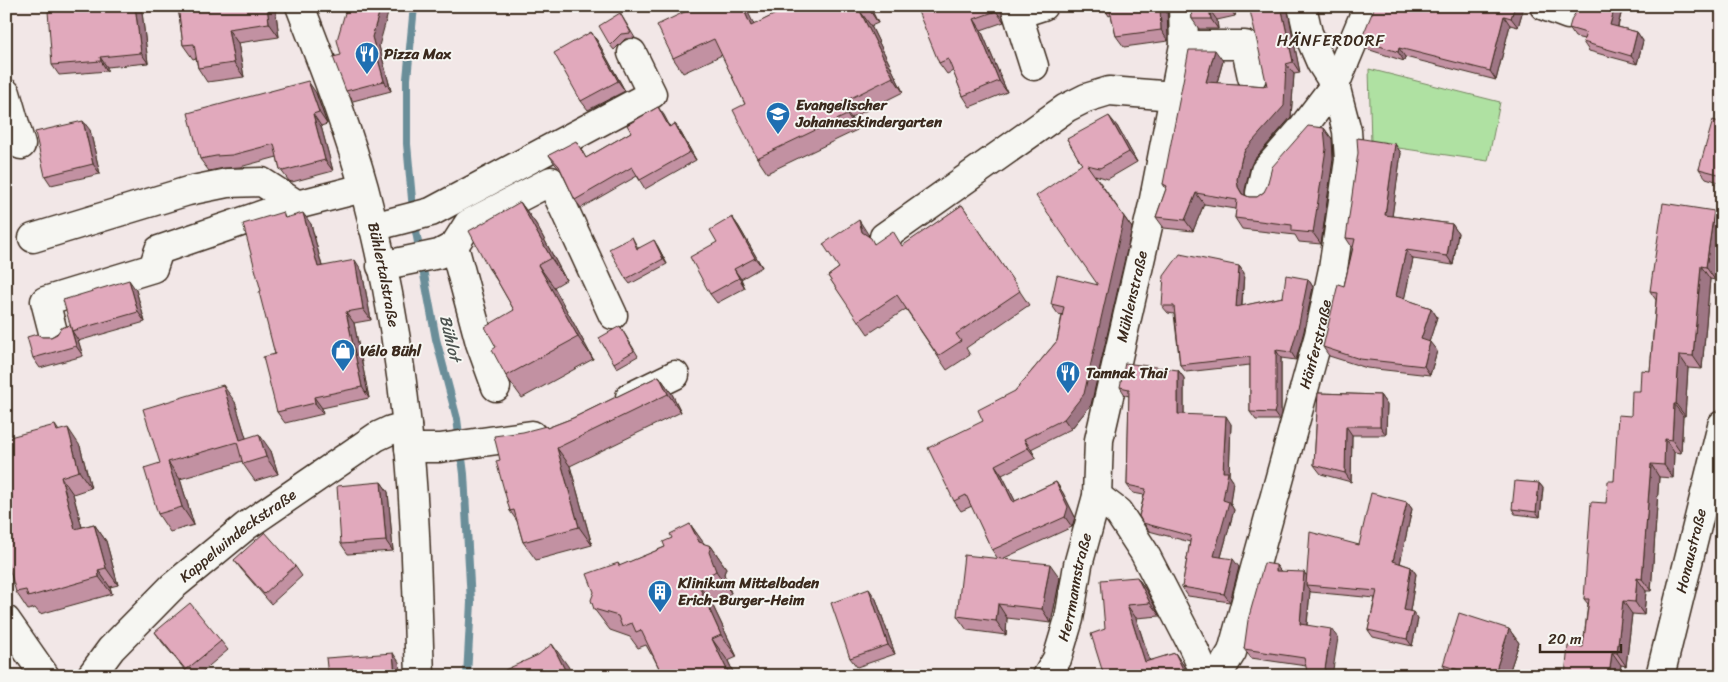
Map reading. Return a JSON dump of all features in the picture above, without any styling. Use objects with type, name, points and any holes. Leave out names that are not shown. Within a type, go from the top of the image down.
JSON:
[{"type":"street","name":"Bühlertalstraße","points":[[300,6],[336,100],[363,188],[385,225],[392,264],[395,336],[408,437],[420,676]]},
{"type":"street","name":"Mühlenstraße","points":[[1097,496],[1099,440],[1153,204],[1184,45],[1183,6]]},
{"type":"street","name":"Hänferstraße","points":[[1213,676],[1220,672],[1232,652],[1316,345],[1334,269],[1349,160],[1347,131],[1335,85],[1321,63],[1308,33],[1302,6]]},
{"type":"street","points":[[1260,193],[1266,171],[1335,85],[1368,6]]},
{"type":"street","points":[[1025,9],[1034,66]]},
{"type":"street","points":[[1184,45],[1245,45],[1252,78]]},
{"type":"street","points":[[385,225],[431,212],[652,94],[632,53]]},
{"type":"street","points":[[884,237],[1066,108],[1086,98],[1109,91],[1174,96]]},
{"type":"street","points":[[6,93],[21,145]]},
{"type":"street","points":[[392,264],[446,250],[468,224],[551,181],[613,316]]},
{"type":"street","points":[[33,238],[188,191],[227,183],[262,182],[296,204]]},
{"type":"street","points":[[53,332],[45,301],[153,268],[158,250],[225,226],[296,204],[363,188]]},
{"type":"street","points":[[446,250],[496,387]]},
{"type":"street","points":[[605,409],[675,375]]},
{"type":"street","name":"Honaustraße","points":[[1660,676],[1722,426]]},
{"type":"street","name":"Kappelwindeckstraße","points":[[91,676],[111,649],[172,587],[246,526],[376,437],[391,430],[440,448],[533,435],[552,430]]},
{"type":"street","points":[[1097,496],[1118,512],[1144,552],[1206,676]]},
{"type":"street","name":"Herrmannstraße","points":[[1047,676],[1057,659],[1070,619],[1078,565],[1097,496]]},
{"type":"street","points":[[6,620],[45,676]]},
{"type":"green space","points":[[1369,69],[1500,102],[1488,161],[1371,144]]},
{"type":"building","points":[[96,6],[135,6],[141,53],[100,57],[101,61],[52,65],[48,11]]},
{"type":"building","points":[[178,6],[267,6],[269,23],[228,29],[234,63],[198,68],[194,44],[183,45]]},
{"type":"building","points":[[347,6],[381,6],[372,37],[384,81],[346,91],[333,57],[341,55],[337,40]]},
{"type":"building","points":[[697,6],[742,6],[751,26],[792,6],[867,6],[868,8],[860,11],[893,77],[841,103],[847,115],[757,158],[733,110],[745,104],[714,39],[673,58],[657,25]]},
{"type":"building","points":[[921,6],[995,6],[996,11],[974,19],[999,81],[963,96],[948,59],[939,63],[917,9]]},
{"type":"building","points":[[1109,6],[1160,6],[1161,30],[1116,36]]},
{"type":"building","points":[[1191,6],[1222,6],[1209,9],[1211,19],[1192,19]]},
{"type":"building","points":[[1249,6],[1281,6],[1293,62],[1286,64],[1284,106],[1245,150],[1237,179],[1238,187],[1242,194],[1249,197],[1257,197],[1264,192],[1267,186],[1272,167],[1308,126],[1324,128],[1326,149],[1313,233],[1292,231],[1292,225],[1235,218],[1237,200],[1196,193],[1185,220],[1156,217],[1167,186],[1163,184],[1189,50],[1215,50],[1206,82],[1267,86]]},
{"type":"building","points":[[1375,6],[1515,6],[1511,18],[1504,16],[1490,71],[1399,48],[1398,52],[1361,40]]},
{"type":"building","points":[[1577,6],[1615,6],[1610,25],[1637,32],[1631,56],[1583,42],[1586,33],[1569,28],[1572,18],[1577,11]]},
{"type":"building","points":[[620,13],[631,33],[621,34],[610,45],[599,26]]},
{"type":"building","points":[[591,32],[618,81],[581,101],[554,53]]},
{"type":"building","points":[[308,81],[319,112],[313,114],[325,160],[283,171],[280,169],[274,144],[232,155],[200,159],[188,113]]},
{"type":"building","points":[[658,107],[669,127],[675,124],[690,152],[640,180],[632,167],[575,200],[559,166],[549,155],[576,141],[586,158],[631,132],[627,125]]},
{"type":"building","points":[[1109,116],[1129,152],[1100,168],[1087,165],[1124,217],[1084,394],[1064,419],[1024,439],[1028,448],[995,465],[1013,502],[1056,482],[1068,507],[1065,517],[992,550],[966,495],[954,501],[928,448],[983,421],[978,410],[1015,391],[1057,341],[1064,307],[1051,304],[1057,275],[1098,285],[1036,196],[1082,164],[1067,139]]},
{"type":"building","points":[[1713,120],[1722,123],[1722,175],[1699,169]]},
{"type":"building","points":[[83,121],[93,164],[45,176],[35,132]]},
{"type":"building","points":[[1357,138],[1395,144],[1385,215],[1452,224],[1447,256],[1406,250],[1396,296],[1431,308],[1421,339],[1430,342],[1424,366],[1360,359],[1323,347],[1338,284],[1344,286],[1355,239],[1346,238],[1358,153]]},
{"type":"building","points":[[520,202],[551,258],[538,265],[578,337],[506,376],[492,350],[496,347],[485,327],[514,310],[469,231]]},
{"type":"building","points":[[1663,203],[1714,211],[1706,267],[1701,266],[1693,356],[1679,355],[1672,440],[1665,439],[1664,465],[1651,464],[1642,579],[1637,578],[1635,602],[1623,601],[1617,653],[1612,652],[1609,676],[1565,676],[1568,646],[1583,647],[1589,599],[1584,599],[1591,502],[1606,503],[1608,481],[1614,481],[1618,415],[1631,416],[1632,391],[1640,391],[1641,370],[1650,371],[1657,292],[1650,291]]},
{"type":"building","points":[[962,205],[1020,291],[956,334],[961,341],[938,356],[897,295],[858,321],[828,276],[839,268],[823,244],[859,220],[862,232],[871,238],[874,244],[893,231],[902,246]]},
{"type":"building","points":[[283,212],[285,218],[303,213],[318,267],[355,260],[363,309],[346,312],[362,387],[314,397],[315,403],[277,412],[263,357],[275,354],[243,224]]},
{"type":"building","points":[[732,217],[755,258],[734,269],[739,278],[710,294],[690,257],[717,242],[710,230]]},
{"type":"building","points":[[632,237],[637,249],[654,240],[663,259],[626,279],[609,249]]},
{"type":"building","points":[[1180,254],[1239,266],[1236,307],[1283,297],[1286,275],[1308,279],[1291,352],[1276,350],[1276,406],[1274,413],[1250,412],[1250,357],[1180,365],[1174,306],[1162,306],[1164,276]]},
{"type":"building","points":[[129,280],[138,312],[72,331],[63,300]]},
{"type":"building","points":[[70,325],[76,346],[33,358],[27,337],[37,334],[42,337],[51,337],[57,334],[61,328]]},
{"type":"building","points":[[620,326],[634,351],[614,363],[599,338]]},
{"type":"building","points":[[1125,363],[1178,370],[1178,414],[1226,416],[1223,472],[1228,472],[1223,500],[1229,502],[1214,556],[1233,559],[1224,594],[1182,587],[1191,536],[1143,523],[1139,516],[1146,489],[1127,485],[1129,389],[1120,387]]},
{"type":"building","points":[[659,376],[668,394],[557,448],[579,527],[523,542],[514,510],[510,511],[496,461],[500,460],[494,436],[523,432],[546,426],[547,428],[573,418]]},
{"type":"building","points":[[223,385],[240,440],[259,434],[266,457],[243,464],[237,442],[168,462],[182,507],[158,514],[144,468],[160,463],[143,409]]},
{"type":"building","points":[[1318,393],[1380,395],[1380,426],[1346,426],[1345,473],[1314,465]]},
{"type":"building","points":[[55,425],[57,431],[68,428],[79,471],[61,477],[75,529],[94,524],[106,568],[98,570],[99,577],[28,597],[26,590],[16,592],[6,557],[6,438]]},
{"type":"building","points":[[1515,481],[1539,483],[1536,512],[1512,509]]},
{"type":"building","points":[[381,482],[386,541],[341,544],[337,486]]},
{"type":"building","points":[[1371,493],[1407,502],[1393,561],[1411,567],[1404,610],[1413,612],[1407,639],[1368,630],[1377,591],[1306,585],[1310,532],[1359,545]]},
{"type":"building","name":"Klinikum Mittelbaden Erich-Burger-Heim","points":[[690,524],[699,542],[711,546],[709,552],[716,571],[697,582],[721,635],[712,639],[730,676],[657,676],[656,672],[660,670],[641,630],[636,632],[632,623],[622,627],[618,616],[594,609],[591,600],[594,592],[587,574],[618,563],[619,566],[665,547],[663,542],[672,538],[670,534]]},
{"type":"building","points":[[265,532],[295,566],[264,594],[234,560]]},
{"type":"building","points":[[964,555],[1050,564],[1042,609],[998,604],[996,621],[957,616]]},
{"type":"building","points":[[1264,563],[1276,565],[1276,571],[1304,572],[1300,624],[1331,629],[1324,676],[1308,676],[1304,658],[1244,649],[1248,620]]},
{"type":"building","points":[[1137,577],[1150,603],[1127,605],[1145,662],[1175,653],[1188,676],[1104,676],[1091,634],[1105,629],[1101,580]]},
{"type":"building","points":[[869,589],[888,645],[850,658],[831,603]]},
{"type":"building","points":[[190,603],[221,641],[186,670],[155,632]]},
{"type":"building","points":[[1459,613],[1509,629],[1494,676],[1461,676],[1462,671],[1443,665]]},
{"type":"building","points":[[552,644],[568,676],[508,676],[505,670],[538,655]]},
{"type":"building","points":[[393,653],[395,676],[328,676],[326,658]]},
{"type":"waterway","name":"Bühlot","points":[[414,6],[407,79],[407,144],[414,221],[436,339],[457,419],[464,474],[471,602],[467,676]]},
{"type":"place","name":"Pizza Max","points":[[367,75]]},
{"type":"place","name":"Evangelischer Johanneskindergarten","points":[[778,135]]},
{"type":"place","name":"Vélo Bühl","points":[[343,372]]},
{"type":"place","name":"Tamnak Thai","points":[[1068,394]]},
{"type":"place","name":"Klinikum Mittelbaden Erich-Burger-Heim","points":[[660,613]]},
{"type":"district","name":"HÄNFERDORF","points":[[1331,40]]}]
